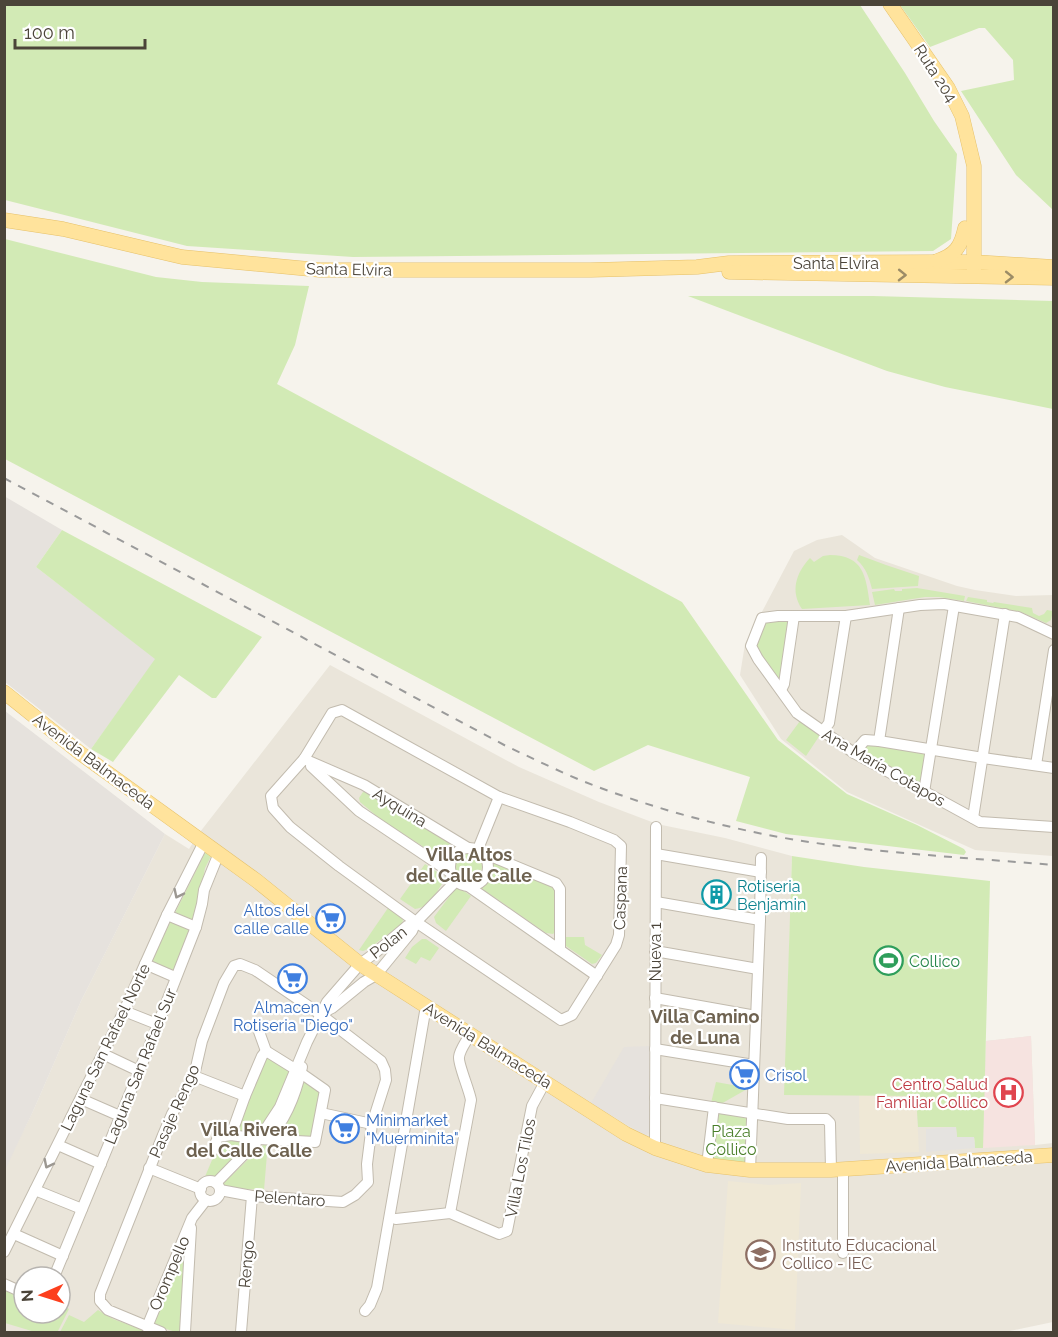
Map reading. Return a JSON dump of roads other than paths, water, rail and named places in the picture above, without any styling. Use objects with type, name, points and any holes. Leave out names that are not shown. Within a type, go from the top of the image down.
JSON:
[{"type":"main road","name":"Ruta 204","points":[[890,4],[953,97],[962,116],[974,166],[974,244],[970,269]]},
{"type":"main road","name":"Ruta 204","points":[[969,147],[966,166],[964,228],[970,269]]},
{"type":"main road","name":"Santa Elvira","points":[[4,220],[63,229],[182,256],[320,270],[591,270],[697,267],[729,263],[937,262],[970,269]]},
{"type":"main road","points":[[937,262],[948,258],[956,250],[962,240],[964,228]]},
{"type":"main road","points":[[974,244],[1003,264]]},
{"type":"main road","points":[[970,269],[1003,264],[1053,267]]},
{"type":"main road","name":"Santa Elvira","points":[[697,267],[728,272],[970,269]]},
{"type":"main road","points":[[970,269],[1053,278]]},
{"type":"main road","name":"Avenida Balmaceda","points":[[4,693],[80,753],[257,881],[360,964],[626,1134],[656,1149],[707,1165],[750,1170],[837,1169],[1053,1155]]},
{"type":"street","points":[[780,690],[784,684],[794,616],[846,616],[920,605],[944,604],[1018,617],[1053,634]]},
{"type":"street","points":[[924,792],[954,606]]},
{"type":"street","points":[[879,741],[899,608]]},
{"type":"street","points":[[973,818],[1005,615]]},
{"type":"street","name":"Ana María Cotapos","points":[[794,616],[762,618],[751,646],[797,713],[854,753],[980,822],[1053,827]]},
{"type":"street","points":[[822,731],[829,723],[846,616]]},
{"type":"street","points":[[1036,765],[1053,650]]},
{"type":"street","name":"Caspana","points":[[342,710],[499,797],[570,822],[614,840],[621,846],[619,935],[616,945],[572,1015],[561,1020],[416,922],[290,827],[273,808],[271,796],[304,759],[332,713],[342,710]]},
{"type":"street","points":[[854,753],[865,740],[879,741],[1053,768]]},
{"type":"street","name":"Ayquina","points":[[304,759],[364,785],[476,850],[556,883],[560,889],[560,950]]},
{"type":"street","name":"Ayquina","points":[[304,759],[359,811],[453,876]]},
{"type":"street","name":"Ayquina","points":[[351,804],[364,785]]},
{"type":"street","name":"Polan","points":[[476,850],[499,797]]},
{"type":"street","name":"Nueva 1","points":[[656,827],[656,1149]]},
{"type":"street","name":"Laguna San Rafael Norte","points":[[4,1252],[124,1011],[167,915],[204,842]]},
{"type":"street","name":"Polan","points":[[376,975],[453,876],[450,866],[452,857],[459,850],[476,850]]},
{"type":"street","name":"Polan","points":[[468,886],[480,882],[488,872],[488,865],[476,850]]},
{"type":"street","name":"Laguna San Rafael Sur","points":[[59,1265],[196,927],[204,890],[219,853]]},
{"type":"street","points":[[656,854],[761,872]]},
{"type":"street","points":[[750,1170],[761,858]]},
{"type":"street","points":[[453,876],[597,976]]},
{"type":"street","points":[[656,902],[760,921]]},
{"type":"street","points":[[167,915],[196,927]]},
{"type":"street","name":"Polan","points":[[360,964],[407,926],[416,922]]},
{"type":"street","points":[[655,951],[758,969]]},
{"type":"street","points":[[145,964],[176,977]]},
{"type":"street","name":"Pasaje Rengo","points":[[147,1327],[108,1310],[100,1301],[100,1294],[172,1114],[194,1076],[202,1041],[224,983],[234,966],[240,964],[255,970],[320,1014]]},
{"type":"street","name":"Orompello","points":[[147,1327],[192,1218],[206,1200],[211,1201],[216,1198],[218,1187],[263,1139],[298,1071],[307,1042],[320,1014],[327,1002],[360,964]]},
{"type":"street","points":[[320,1014],[332,1008],[376,975]]},
{"type":"street","points":[[655,998],[756,1016]]},
{"type":"street","points":[[365,1311],[370,1305],[376,1288],[426,1006]]},
{"type":"street","points":[[124,1011],[157,1024]]},
{"type":"street","name":"Pelentaro","points":[[218,1187],[252,1196],[343,1202],[355,1195],[368,1182],[367,1164],[372,1124],[386,1080],[385,1070],[381,1061],[320,1014]]},
{"type":"street","points":[[212,1152],[218,1137],[231,1135],[315,1142],[325,1090],[266,1051],[257,1026]]},
{"type":"street","points":[[450,1213],[471,1100],[459,1055],[470,1034]]},
{"type":"street","points":[[655,1049],[754,1065]]},
{"type":"street","points":[[231,1135],[245,1096],[266,1051]]},
{"type":"street","points":[[103,1054],[139,1071]]},
{"type":"street","points":[[194,1076],[245,1096]]},
{"type":"street","name":"Villa Los Tilos","points":[[396,1219],[450,1213],[499,1234],[507,1231],[532,1106],[545,1082]]},
{"type":"street","points":[[655,1098],[788,1119],[826,1119],[830,1123],[837,1169],[843,1253]]},
{"type":"street","points":[[81,1099],[120,1116]]},
{"type":"street","points":[[707,1165],[714,1107]]},
{"type":"street","points":[[321,1113],[372,1124]]},
{"type":"street","points":[[58,1145],[101,1164]]},
{"type":"street","points":[[149,1168],[201,1188],[201,1195],[206,1200]]},
{"type":"street","name":"Orompello","points":[[201,1188],[207,1182],[213,1182],[218,1187]]},
{"type":"street","points":[[35,1190],[82,1209]]},
{"type":"street","name":"Rengo","points":[[241,1332],[252,1196]]},
{"type":"street","name":"Orompello","points":[[185,1332],[192,1218]]},
{"type":"street","points":[[14,1234],[63,1256]]},
{"type":"street","points":[[147,1327],[161,1332]]},
{"type":"railway","points":[[4,478],[506,746],[611,792],[695,818],[752,832],[809,842],[870,850],[1054,865]]},
{"type":"place","name":"Rotiseria Benjamin","points":[[716,895]]},
{"type":"place","name":"Altos del calle calle","points":[[330,919]]},
{"type":"place","name":"Collico","points":[[888,961]]},
{"type":"place","name":"Almacen y Rotiseria \"Diego\"","points":[[293,979]]},
{"type":"place","name":"Crisol","points":[[744,1075]]},
{"type":"place","name":"Centro Salud Familiar Collico","points":[[1009,1093]]},
{"type":"place","name":"Minimarket \"Muerminita\"","points":[[345,1129]]},
{"type":"place","name":"Instituto Educacional Collico - IEC","points":[[761,1254]]},
{"type":"district","name":"Villa Altos del Calle Calle","points":[[469,865]]},
{"type":"district","name":"Villa Camino de Luna","points":[[705,1027]]},
{"type":"district","name":"Villa Rivera del Calle Calle","points":[[249,1140]]},
{"type":"park label","name":"Plaza Collico","points":[[731,1140]]}]
